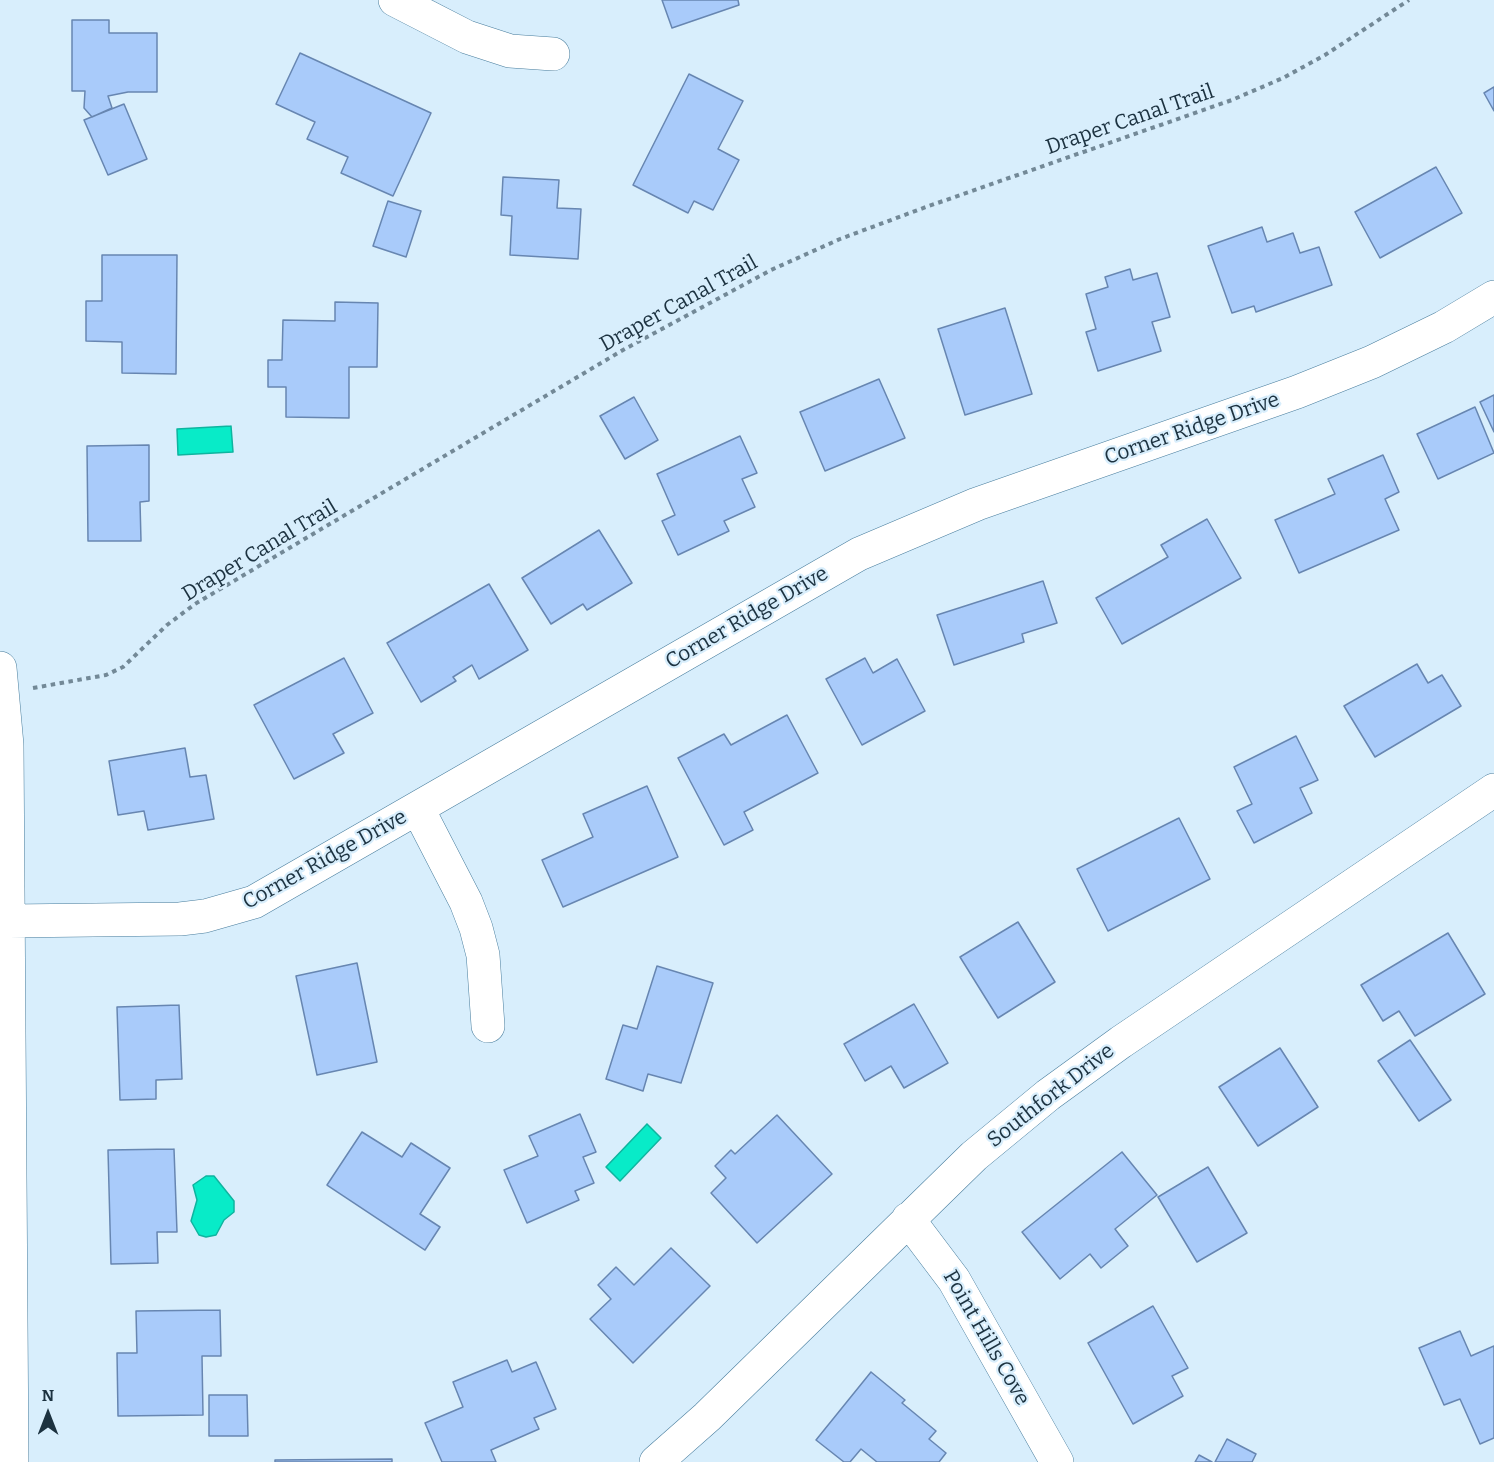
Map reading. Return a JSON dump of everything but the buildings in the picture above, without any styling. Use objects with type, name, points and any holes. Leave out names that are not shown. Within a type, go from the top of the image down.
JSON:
[{"type":"street","points":[[395,0],[467,37],[510,51],[553,54]]},
{"type":"street","name":"Corner Ridge Drive","points":[[9,921],[180,919],[230,910],[277,891],[859,554],[977,504],[1297,392],[1382,357],[1443,327],[1494,297]]},
{"type":"street","points":[[2,683],[7,745],[12,1462]]},
{"type":"street","name":"Southfork Drive","points":[[656,1462],[707,1417],[974,1156],[1048,1095],[1121,1042],[1494,790]]},
{"type":"street","points":[[418,809],[466,902],[476,927],[483,955],[488,1026]]},
{"type":"street","name":"Point Hills Cove","points":[[908,1219],[954,1280],[1057,1462]]},
{"type":"path","name":"Draper Canal Trail","points":[[2,683],[37,687],[106,675],[123,668],[167,625],[195,604],[623,350],[771,270],[840,239],[926,207],[1232,100],[1283,78],[1325,56],[1409,0]]},
{"type":"shaded area","points":[[231,426],[233,452],[178,455],[177,429]]},
{"type":"shaded area","points":[[647,1124],[661,1138],[620,1181],[606,1167]]},
{"type":"shaded area","points":[[206,1176],[214,1176],[234,1201],[234,1212],[224,1220],[216,1235],[206,1237],[199,1235],[191,1221],[197,1200],[193,1185]]}]
